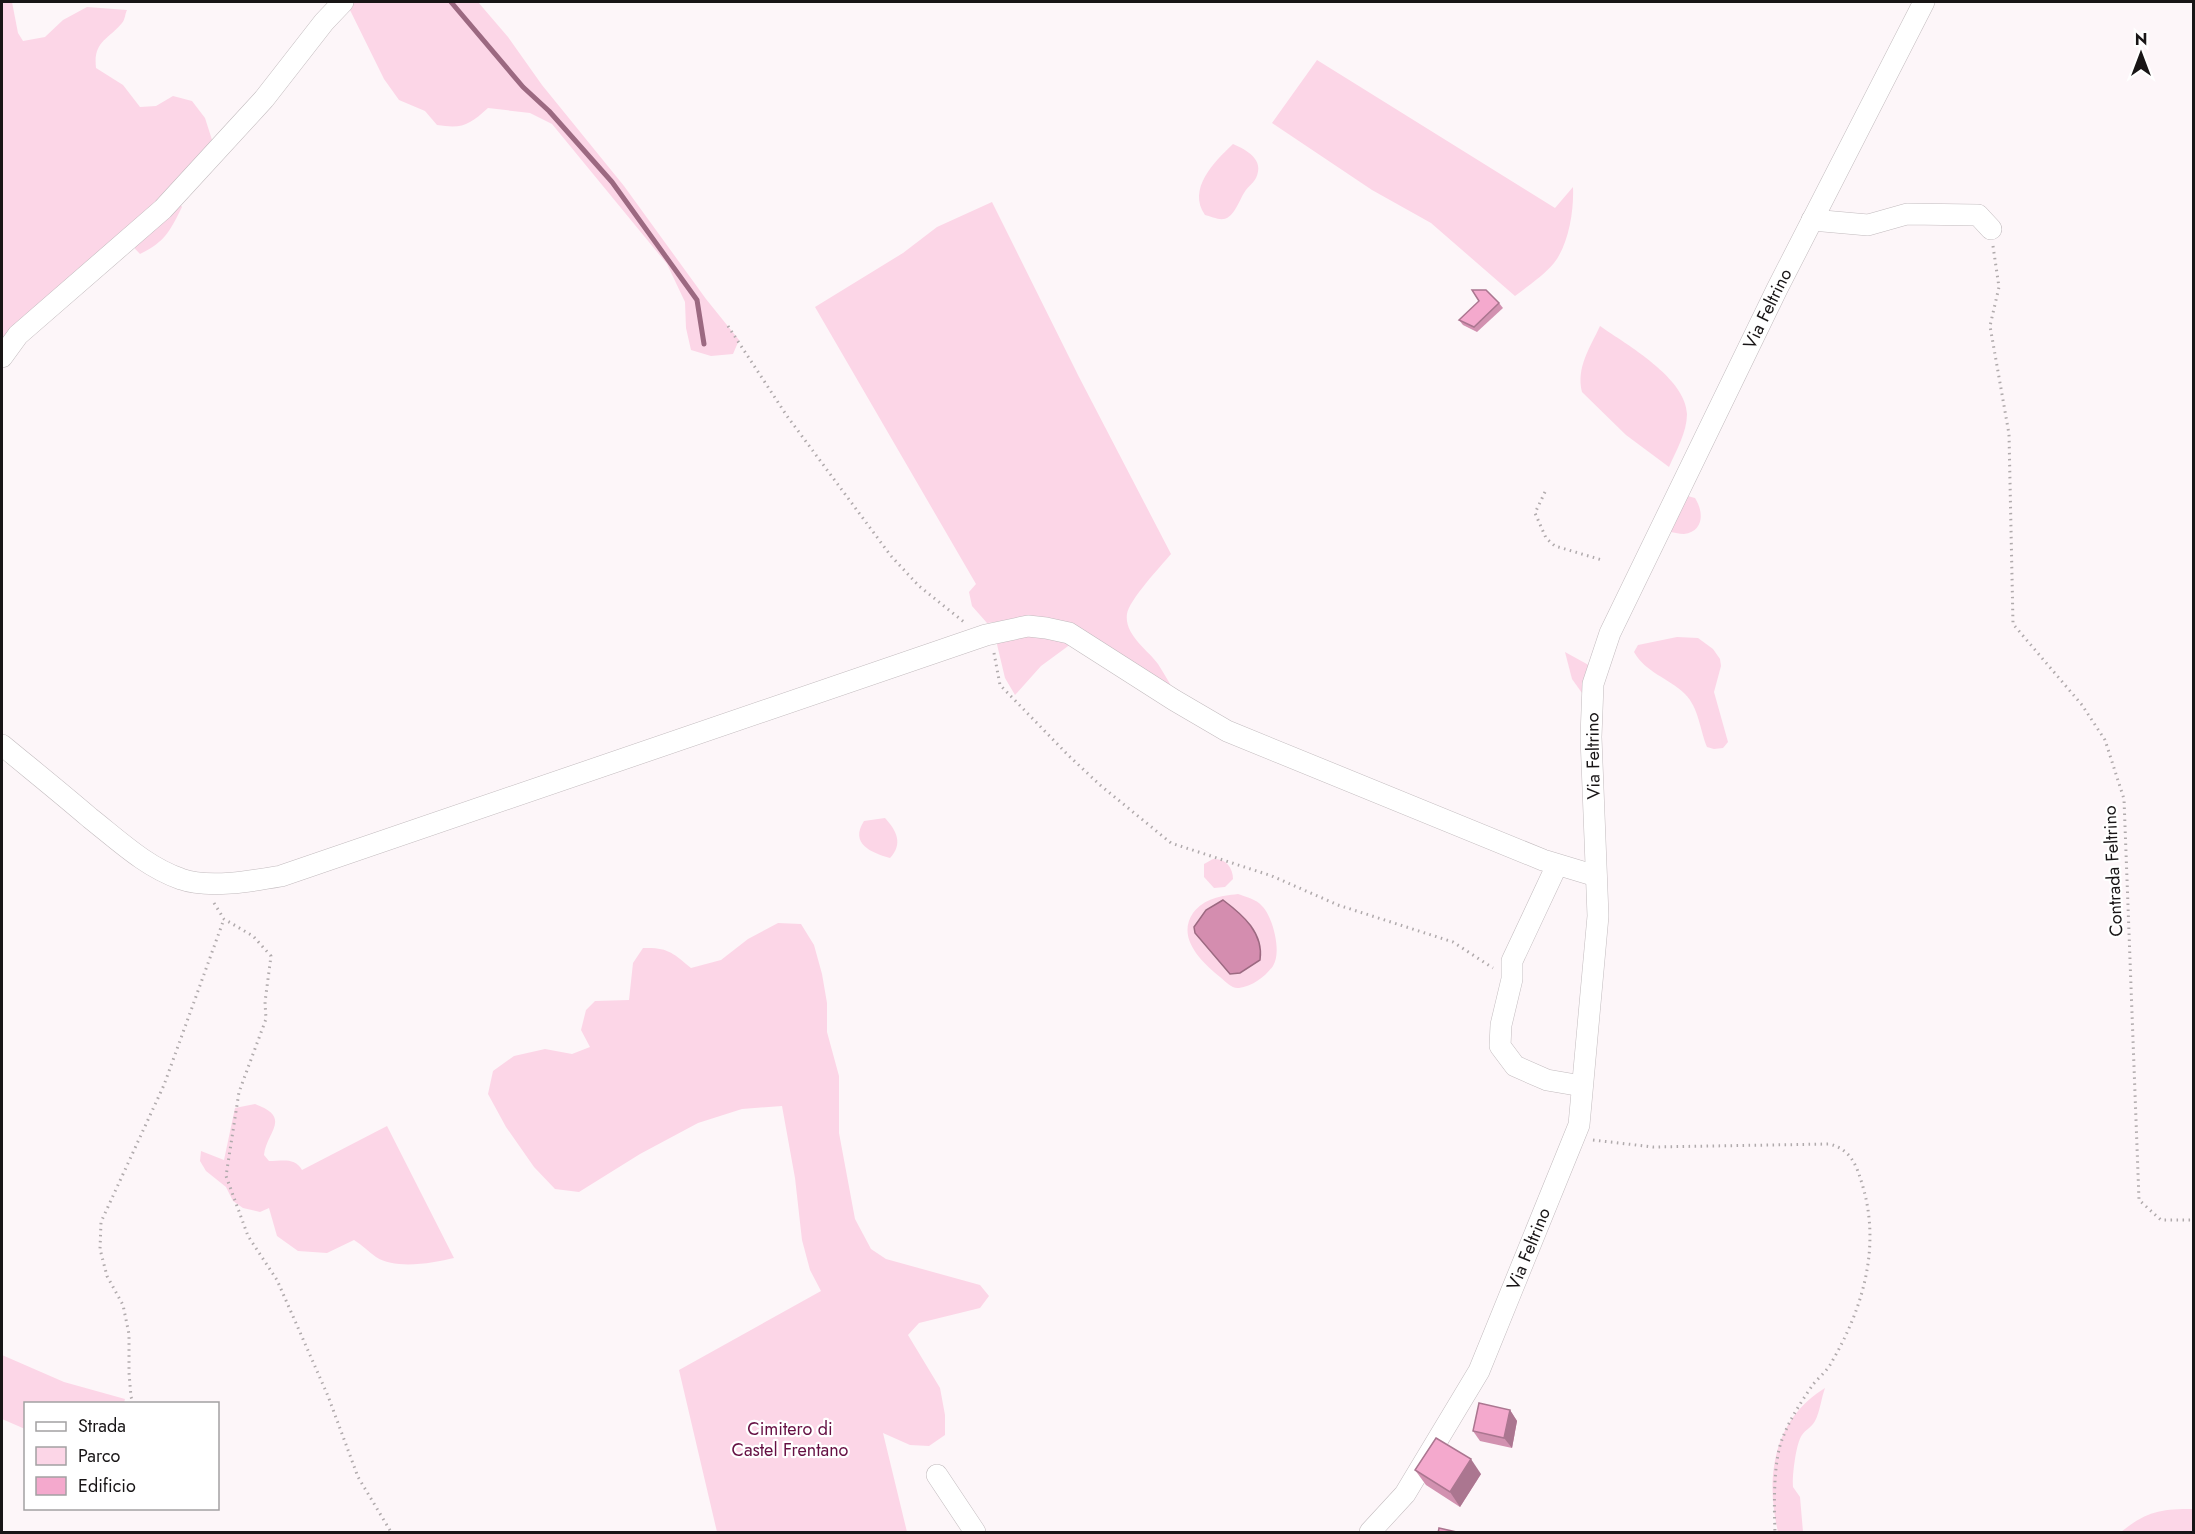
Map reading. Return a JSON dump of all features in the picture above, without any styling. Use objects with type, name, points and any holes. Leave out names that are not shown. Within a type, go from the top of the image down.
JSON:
[{"type":"street","points":[[2,357],[18,335],[163,209],[264,99],[324,22],[344,2]]},
{"type":"street","name":"Via Feltrino","points":[[1370,1533],[1405,1494],[1479,1371],[1579,1125],[1598,916],[1591,737],[1593,684],[1610,633],[1812,220],[1924,2]]},
{"type":"street","points":[[1812,220],[1868,225],[1907,214],[1978,215],[1991,229]]},
{"type":"street","points":[[2,745],[134,853],[182,880],[246,882],[281,876],[986,635],[1028,626],[1069,633],[1227,731],[1542,860],[1596,876]]},
{"type":"street","points":[[1557,865],[1512,961],[1512,979],[1501,1025],[1500,1046],[1515,1066],[1547,1080],[1582,1086]]},
{"type":"street","points":[[937,1475],[975,1533]]},
{"type":"path","name":"Contrada Feltrino","points":[[1991,229],[1999,287],[1990,326],[2009,434],[2013,624],[2082,705],[2105,740],[2124,799],[2139,1200],[2161,1220],[2193,1220]]},
{"type":"path","points":[[728,326],[787,416],[891,556],[920,586],[963,621],[986,635],[993,650],[1000,685],[1100,785],[1171,843],[1272,876],[1338,905],[1453,942],[1512,979]]},
{"type":"path","points":[[1545,492],[1535,513],[1546,538],[1555,546],[1602,560]]},
{"type":"path","points":[[201,882],[224,919],[253,936],[271,956],[265,1002],[266,1019],[239,1092],[226,1176],[248,1236],[277,1280],[328,1396],[358,1476],[391,1533]]},
{"type":"path","points":[[133,1402],[129,1373],[129,1334],[123,1305],[107,1276],[100,1249],[101,1222],[164,1085],[224,919]]},
{"type":"path","points":[[1574,1137],[1653,1147],[1829,1144],[1840,1146],[1856,1164],[1870,1214],[1869,1267],[1853,1322],[1828,1368],[1813,1384],[1782,1439],[1778,1454],[1775,1533]]},
{"type":"green space","points":[[2,2],[12,2],[18,33],[23,41],[45,37],[63,20],[87,7],[127,10],[123,22],[99,46],[96,68],[123,85],[140,107],[156,106],[173,96],[192,101],[205,118],[213,143],[170,189],[182,207],[161,240],[140,254],[122,235],[2,346]]},
{"type":"green space","points":[[349,2],[478,2],[624,186],[706,299],[739,340],[733,354],[711,356],[691,350],[686,328],[685,302],[667,264],[552,124],[530,113],[488,108],[476,118],[460,126],[437,125],[425,111],[399,100],[384,79],[347,4]]},
{"type":"green space","points":[[1317,60],[1555,208],[1573,187],[1570,226],[1554,263],[1515,296],[1431,223],[1372,190],[1272,123]]},
{"type":"green space","points":[[1233,144],[1253,156],[1258,166],[1256,178],[1228,218],[1219,219],[1205,215],[1200,205],[1201,186],[1211,168]]},
{"type":"green space","points":[[992,202],[1171,554],[1133,600],[1127,614],[1127,622],[1133,635],[1158,664],[1178,697],[1073,624],[1042,617],[987,623],[972,606],[969,592],[976,584],[815,307],[903,253],[937,227]]},
{"type":"green space","points":[[1600,326],[1666,375],[1684,401],[1687,414],[1685,428],[1669,467],[1626,435],[1582,392],[1582,366]]},
{"type":"green space","points":[[1684,495],[1695,498],[1698,503],[1701,515],[1699,525],[1691,532],[1684,534],[1668,532]]},
{"type":"green space","points":[[1038,629],[1075,641],[1041,666],[1015,695],[1005,678],[995,636]]},
{"type":"green space","points":[[1677,637],[1698,638],[1713,649],[1720,659],[1721,666],[1714,692],[1728,742],[1723,748],[1707,747],[1690,700],[1679,688],[1645,665],[1634,652],[1638,645]]},
{"type":"green space","points":[[1565,652],[1594,668],[1587,700],[1572,679]]},
{"type":"green space","points":[[885,818],[897,838],[896,848],[890,858],[870,850],[859,836],[864,821]]},
{"type":"green space","points":[[1213,859],[1225,862],[1232,871],[1233,879],[1225,887],[1214,888],[1204,877],[1204,864]]},
{"type":"green space","points":[[1238,894],[1251,898],[1266,911],[1273,926],[1277,952],[1273,966],[1263,977],[1249,986],[1236,988],[1227,983],[1199,957],[1189,940],[1188,931],[1193,913],[1203,904],[1219,897]]},
{"type":"green space","name":"Cimitero di Castel Frentano","points":[[778,923],[801,924],[814,945],[827,1003],[827,1032],[839,1076],[839,1133],[855,1219],[871,1249],[886,1259],[980,1285],[989,1296],[980,1308],[919,1323],[908,1335],[940,1388],[945,1415],[945,1435],[929,1446],[910,1445],[883,1433],[907,1532],[717,1532],[679,1370],[821,1291],[810,1270],[802,1240],[795,1178],[782,1106],[742,1109],[698,1123],[640,1154],[579,1192],[555,1189],[534,1167],[506,1127],[488,1094],[493,1071],[514,1056],[545,1049],[572,1054],[590,1047],[581,1030],[586,1010],[595,1001],[629,1000],[633,963],[643,948],[670,952],[691,968],[721,960],[748,939]]},
{"type":"green space","points":[[255,1104],[266,1109],[275,1120],[264,1155],[269,1161],[292,1161],[302,1170],[387,1126],[454,1258],[425,1263],[394,1263],[376,1257],[354,1240],[327,1253],[298,1251],[277,1236],[269,1208],[260,1212],[243,1208],[233,1201],[226,1187],[206,1171],[200,1161],[201,1151],[224,1160],[235,1108]]},
{"type":"green space","points":[[2,1355],[64,1382],[125,1399],[124,1402],[24,1402],[24,1429],[2,1419]]},
{"type":"green space","points":[[1825,1388],[1817,1417],[1803,1433],[1795,1460],[1793,1487],[1800,1497],[1803,1532],[1778,1532],[1773,1491],[1773,1471],[1777,1451],[1794,1416]]},
{"type":"green space","points":[[2193,1509],[2193,1532],[2121,1532],[2147,1515]]},
{"type":"shaded area","points":[[1223,900],[1245,918],[1259,941],[1260,960],[1240,973],[1230,974],[1195,933],[1194,927],[1206,910]]},
{"type":"building","points":[[1472,290],[1486,290],[1499,303],[1474,327],[1459,320],[1479,301]]},
{"type":"building","points":[[1479,1403],[1510,1410],[1504,1438],[1473,1431]]},
{"type":"building","points":[[1436,1438],[1471,1459],[1450,1492],[1415,1470]]},
{"type":"building","points":[[1439,1528],[1461,1533],[1438,1533]]},
{"type":"waterway","points":[[451,2],[523,87],[549,111],[612,182],[697,300],[704,344]]}]
